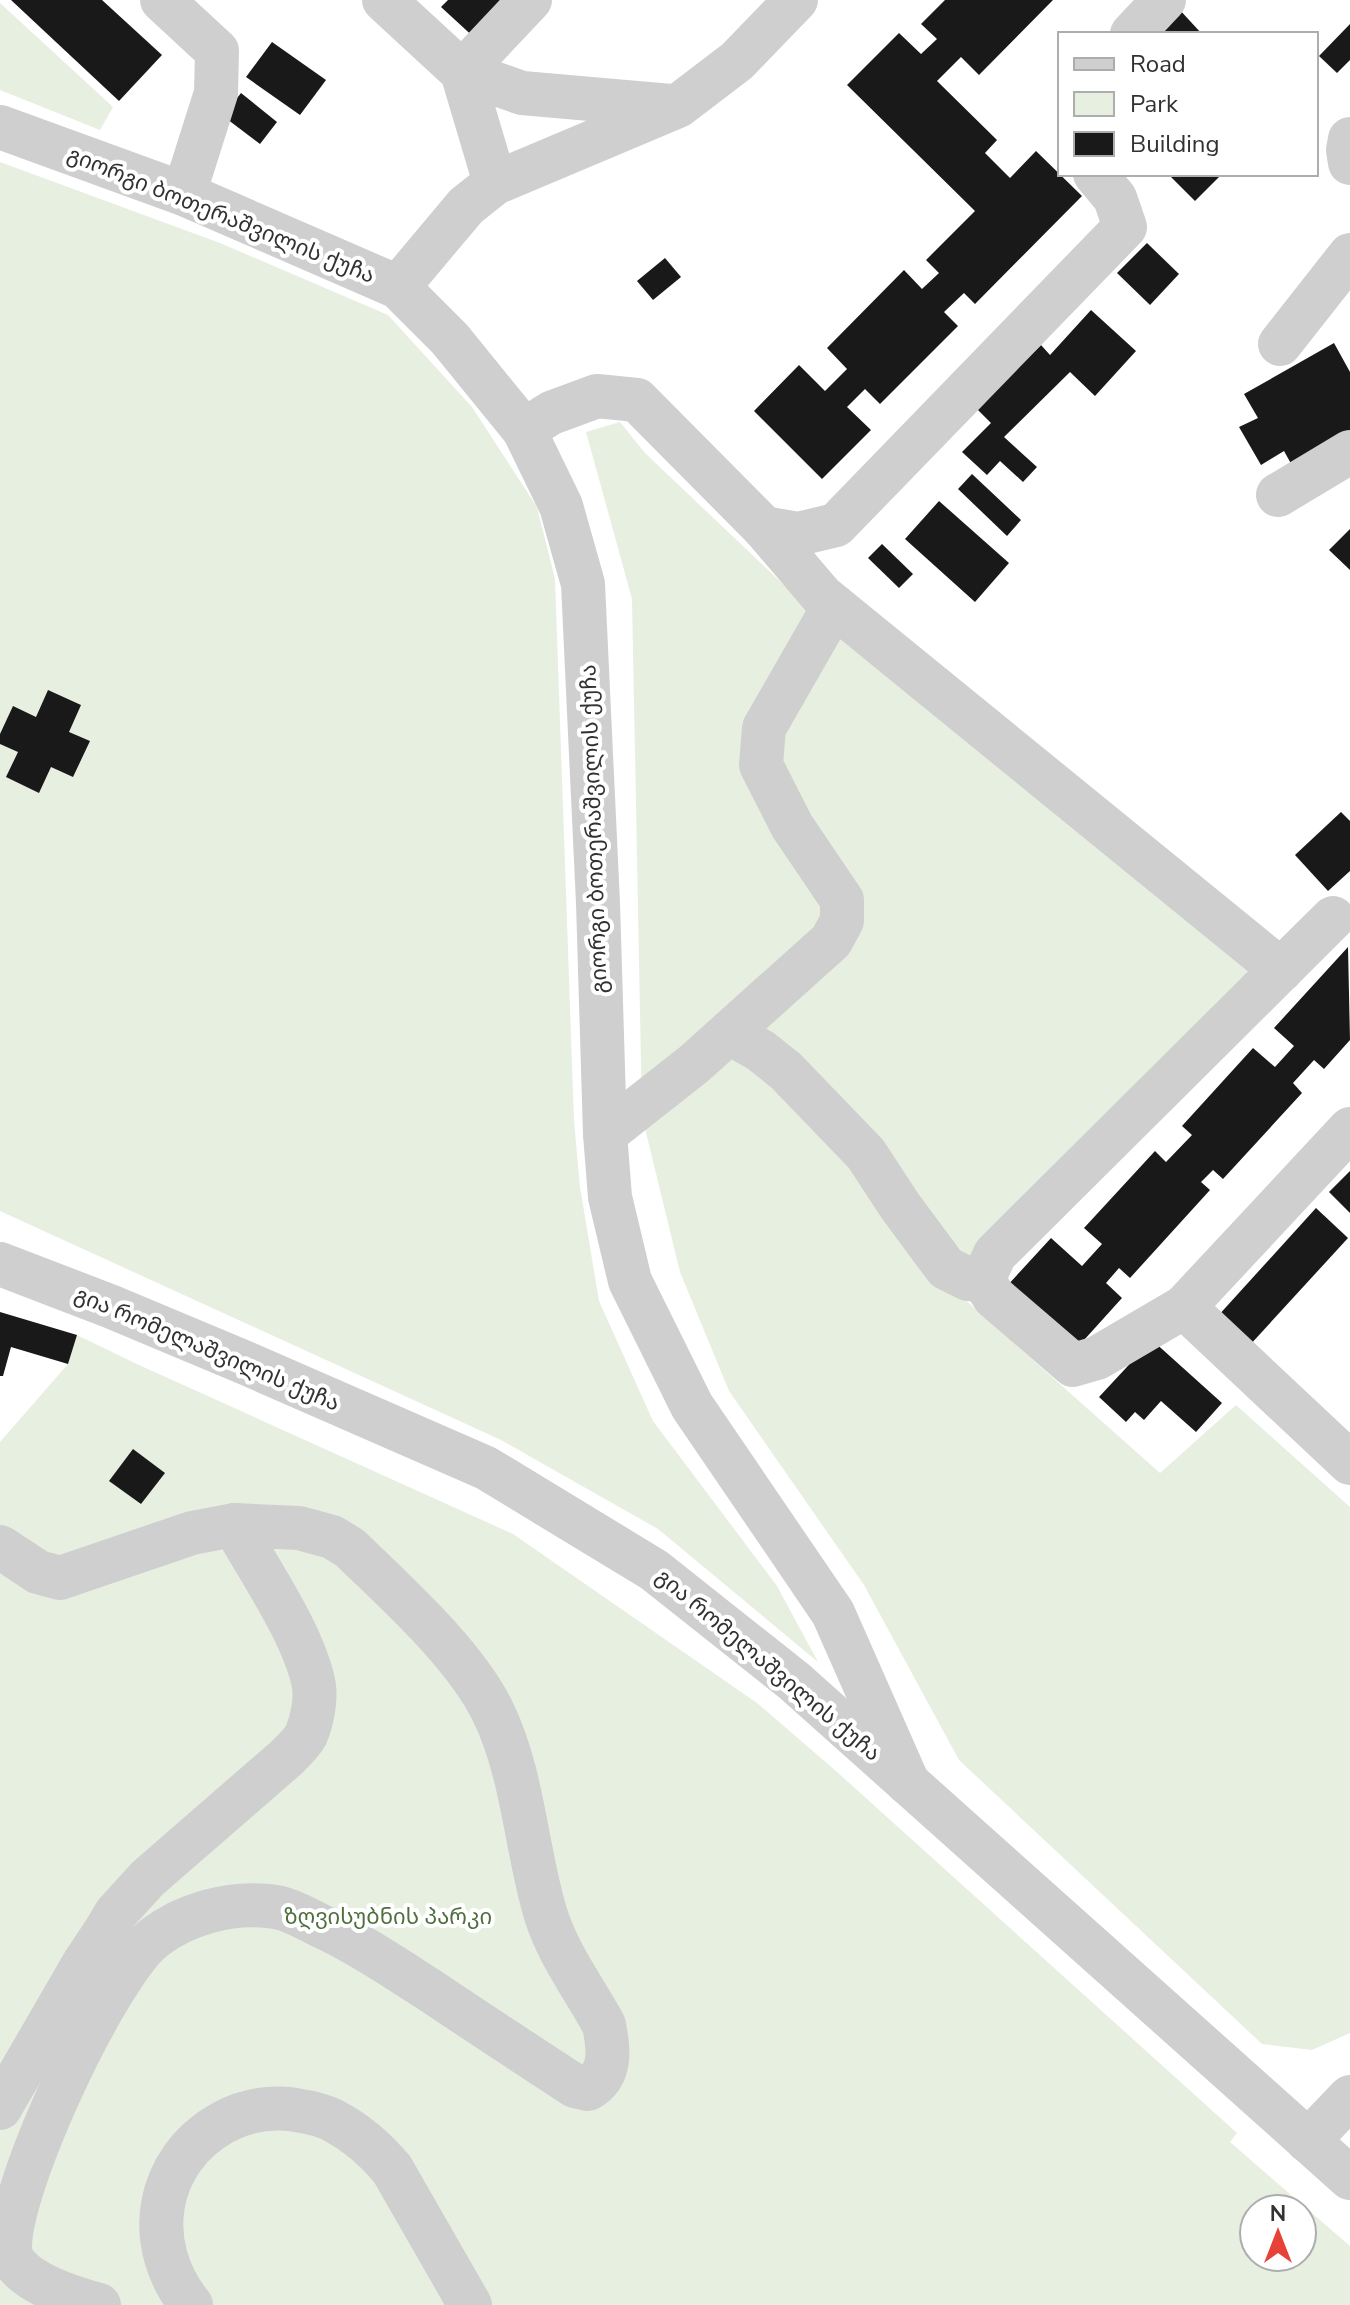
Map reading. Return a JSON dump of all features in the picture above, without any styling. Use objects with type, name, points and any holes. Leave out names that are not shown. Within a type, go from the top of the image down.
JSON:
[{"type":"street","points":[[162,0],[217,51],[216,93],[184,194]]},
{"type":"street","points":[[384,0],[462,72],[522,93],[678,106]]},
{"type":"street","points":[[462,72],[530,0]]},
{"type":"street","points":[[398,287],[466,206],[495,183],[678,106],[737,61],[796,0]]},
{"type":"street","points":[[1134,32],[1164,0]]},
{"type":"street","points":[[462,72],[495,183]]},
{"type":"street","name":"გიორგი ბოთერაშვილის ქუჩა","points":[[0,127],[184,194],[398,287],[450,339],[524,430],[561,506],[583,584],[605,1134],[610,1197],[630,1281],[692,1406],[833,1613],[908,1783]]},
{"type":"street","points":[[1350,139],[1350,163]]},
{"type":"street","points":[[605,1134],[730,1033],[831,941],[842,921],[842,900],[826,872],[792,826],[761,765],[764,728],[828,601],[820,566],[836,525],[1125,227],[1115,198],[1097,176]]},
{"type":"street","points":[[1280,344],[1350,255]]},
{"type":"street","points":[[524,430],[551,413],[597,396],[637,400],[764,528],[828,601],[1281,970]]},
{"type":"street","points":[[1278,495],[1350,452]]},
{"type":"street","points":[[764,528],[798,534],[836,525]]},
{"type":"street","points":[[983,1280],[995,1254],[1333,918]]},
{"type":"street","points":[[730,1033],[761,1051],[786,1071],[866,1154],[946,1268],[968,1279],[983,1280]]},
{"type":"street","points":[[983,1280],[994,1297],[1073,1365],[1097,1358],[1184,1307],[1350,1129]]},
{"type":"street","name":"გია რომელაშვილის ქუჩა","points":[[0,1264],[248,1364],[486,1468],[654,1570],[794,1681],[1350,2178]]},
{"type":"street","points":[[1184,1307],[1350,1463]]},
{"type":"street","points":[[0,1547],[38,1572],[60,1578],[192,1533],[234,1525],[299,1528],[332,1537],[350,1548],[441,1640],[471,1677],[493,1712],[524,1812],[546,1917],[560,1949],[604,2025],[608,2060],[598,2083],[588,2089],[575,2086],[359,1944],[295,1913],[270,1906],[223,1908],[177,1922],[152,1939],[118,1946],[84,1963],[0,2108]]},
{"type":"street","points":[[99,2305],[69,2296],[27,2275],[11,2258],[7,2236],[17,2180],[118,1946],[116,1913],[148,1878],[286,1758],[305,1737],[313,1714],[315,1689],[307,1663],[234,1525]]},
{"type":"street","points":[[1308,2141],[1350,2097]]},
{"type":"street","points":[[191,2305],[168,2271],[163,2247],[163,2201],[172,2174],[185,2153],[207,2131],[236,2116],[276,2108],[307,2111],[334,2120],[375,2150],[392,2169],[470,2305]]},
{"type":"green space","points":[[0,3],[113,107],[100,130],[0,90]]},
{"type":"green space","points":[[0,162],[220,243],[388,315],[472,407],[537,507],[555,579],[574,1121],[580,1187],[599,1301],[653,1421],[777,1586],[818,1662],[658,1529],[501,1440],[0,1211]]},
{"type":"green space","points":[[620,422],[645,453],[845,643],[1256,970],[952,1288],[1160,1473],[1236,1405],[1350,1507],[1350,2033],[1312,2050],[1262,2044],[959,1760],[864,1585],[729,1391],[680,1272],[642,1116],[632,599],[586,432]]},
{"type":"green space","name":"ზღვისუბნის პარკი","points":[[77,1335],[513,1534],[757,1703],[1237,2133],[1230,2142],[1289,2193],[1238,2193],[1238,2273],[1318,2273],[1318,2218],[1350,2246],[1350,2305],[0,2305],[0,1442],[68,1364]]},
{"type":"building","points":[[11,0],[102,0],[162,55],[119,101]]},
{"type":"building","points":[[448,0],[516,0],[478,41],[441,7]]},
{"type":"building","points":[[945,0],[1053,0],[979,75],[961,57],[937,81],[997,140],[985,153],[1010,178],[1036,151],[1058,176],[1082,196],[975,304],[964,293],[944,312],[958,326],[880,404],[865,389],[847,407],[871,430],[822,479],[754,411],[799,365],[825,391],[847,369],[827,348],[904,270],[922,289],[939,273],[926,260],[975,211],[847,85],[899,33],[921,54],[937,39],[921,24]]},
{"type":"building","points":[[1178,8],[1200,32],[1152,32]]},
{"type":"building","points":[[1350,24],[1350,60],[1337,73],[1319,56]]},
{"type":"building","points":[[272,42],[326,80],[300,115],[246,77]]},
{"type":"building","points":[[241,93],[277,122],[260,144],[223,116]]},
{"type":"building","points":[[1170,176],[1220,176],[1195,201]]},
{"type":"building","points":[[1147,243],[1179,274],[1150,305],[1117,273]]},
{"type":"building","points":[[665,258],[681,277],[653,300],[637,281]]},
{"type":"building","points":[[1091,310],[1136,351],[1095,396],[1070,372],[1004,437],[1037,467],[1023,482],[1000,461],[987,475],[962,452],[991,423],[976,408],[1041,345],[1050,355]]},
{"type":"building","points":[[1334,343],[1350,372],[1350,437],[1294,469],[1284,451],[1261,465],[1239,427],[1258,418],[1244,394]]},
{"type":"building","points":[[972,474],[1021,520],[1007,536],[958,489]]},
{"type":"building","points":[[939,501],[1009,563],[975,602],[905,539]]},
{"type":"building","points":[[1350,529],[1350,570],[1329,550]]},
{"type":"building","points":[[882,544],[913,574],[899,588],[868,558]]},
{"type":"building","points":[[48,690],[81,705],[69,732],[90,741],[73,777],[51,767],[39,793],[6,777],[18,752],[0,744],[0,734],[13,706],[36,717]]},
{"type":"building","points":[[1341,812],[1350,821],[1350,871],[1328,891],[1295,855]]},
{"type":"building","points":[[1348,947],[1350,1040],[1324,1069],[1314,1060],[1293,1083],[1302,1093],[1223,1179],[1213,1170],[1201,1182],[1210,1190],[1130,1278],[1119,1268],[1106,1283],[1122,1298],[1075,1350],[1006,1287],[1051,1238],[1082,1266],[1102,1244],[1084,1228],[1155,1151],[1166,1162],[1192,1135],[1182,1126],[1253,1048],[1275,1067],[1294,1046],[1274,1028]]},
{"type":"building","points":[[1350,1171],[1350,1213],[1329,1192]]},
{"type":"building","points":[[1316,1208],[1348,1238],[1249,1346],[1217,1317]]},
{"type":"building","points":[[0,1312],[77,1335],[68,1364],[11,1347],[3,1376],[0,1376]]},
{"type":"building","points":[[1152,1340],[1222,1403],[1196,1432],[1161,1401],[1144,1420],[1135,1412],[1126,1422],[1099,1397]]},
{"type":"building","points":[[133,1449],[165,1473],[141,1504],[109,1481]]}]
